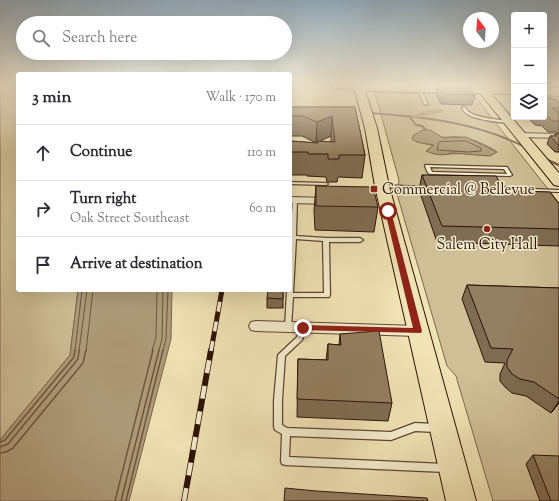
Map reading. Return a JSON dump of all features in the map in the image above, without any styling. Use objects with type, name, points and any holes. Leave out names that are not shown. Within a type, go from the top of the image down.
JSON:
[{"type":"main road","points":[[365,107],[371,128],[381,198],[418,331],[461,501]]},
{"type":"main road","points":[[498,107],[558,183]]},
{"type":"street","points":[[516,129],[537,135],[559,136]]},
{"type":"street","points":[[293,200],[339,202]]},
{"type":"street","points":[[256,326],[418,331]]},
{"type":"lane","points":[[464,108],[467,113],[516,129]]},
{"type":"lane","points":[[427,166],[505,168],[510,174],[474,174],[430,173],[427,166]]},
{"type":"lane","points":[[458,174],[461,179]]},
{"type":"lane","points":[[474,174],[477,179]]},
{"type":"lane","points":[[292,183],[326,184]]},
{"type":"lane","points":[[499,189],[558,183]]},
{"type":"lane","points":[[381,198],[430,188]]},
{"type":"lane","points":[[292,256],[293,200]]},
{"type":"lane","points":[[293,237],[326,240],[360,240]]},
{"type":"lane","points":[[290,295],[327,295],[326,240]]},
{"type":"lane","points":[[288,327],[290,292]]},
{"type":"lane","points":[[303,328],[300,338],[282,354],[278,400],[278,426],[286,432],[391,436],[415,427],[442,428]]},
{"type":"lane","points":[[286,432],[285,461],[452,469]]},
{"type":"shaded area","points":[[0,107],[16,107],[16,292],[78,292],[70,355],[0,440]]},
{"type":"shaded area","points":[[379,107],[484,107],[559,203],[559,501],[493,501],[456,376],[447,366],[397,194],[399,180]],"holes":[[[430,130],[442,137],[474,140],[497,152],[448,154],[428,149],[435,146],[417,142],[412,139],[414,135]]]},
{"type":"water","points":[[423,130],[430,130],[443,138],[466,137],[497,152],[490,156],[451,153],[439,155],[426,151],[434,145],[417,142],[412,139],[414,135]]},
{"type":"water","points":[[78,292],[172,292],[171,339],[129,501],[0,501],[0,440],[70,355]]},
{"type":"building","points":[[292,107],[355,107],[365,155],[339,155],[339,159],[328,159],[328,154],[292,152],[292,141],[318,143],[317,141],[335,142],[332,116],[317,122],[303,116],[292,116]]},
{"type":"building","points":[[547,107],[559,107],[552,108],[559,115],[559,121],[552,121],[547,116]]},
{"type":"building","points":[[555,134],[559,134],[559,145],[550,136],[557,136]]},
{"type":"building","points":[[422,175],[496,176],[502,186],[510,187],[513,191],[550,192],[559,204],[559,229],[442,226]]},
{"type":"building","points":[[316,186],[373,187],[378,207],[316,206]]},
{"type":"building","points":[[467,285],[559,288],[559,399],[534,382],[520,379],[512,374],[507,367],[507,360],[513,349],[491,348]]},
{"type":"building","points":[[268,292],[283,292],[283,299],[267,298]]},
{"type":"building","points":[[379,331],[392,403],[297,399],[298,359],[328,360],[328,344],[341,345],[340,334]]},
{"type":"building","points":[[533,455],[559,456],[559,501],[551,501]]},
{"type":"building","points":[[285,488],[427,498],[428,501],[284,501]]},
{"type":"waterway","points":[[415,116],[429,112],[441,111]]},
{"type":"waterway","points":[[370,113],[410,116],[468,126],[525,147]]},
{"type":"waterway","points":[[409,116],[416,125],[422,126],[426,130]]},
{"type":"waterway","points":[[545,159],[559,165]]},
{"type":"railway","points":[[211,351],[222,292]]},
{"type":"railway","points":[[184,501],[211,350]]},
{"type":"place","name":"Commercial @ Bellevue","points":[[374,189]]},
{"type":"place","name":"Salem City Hall","points":[[487,229]]},
{"type":"route","points":[[303,328],[418,331],[388,211]]}]
